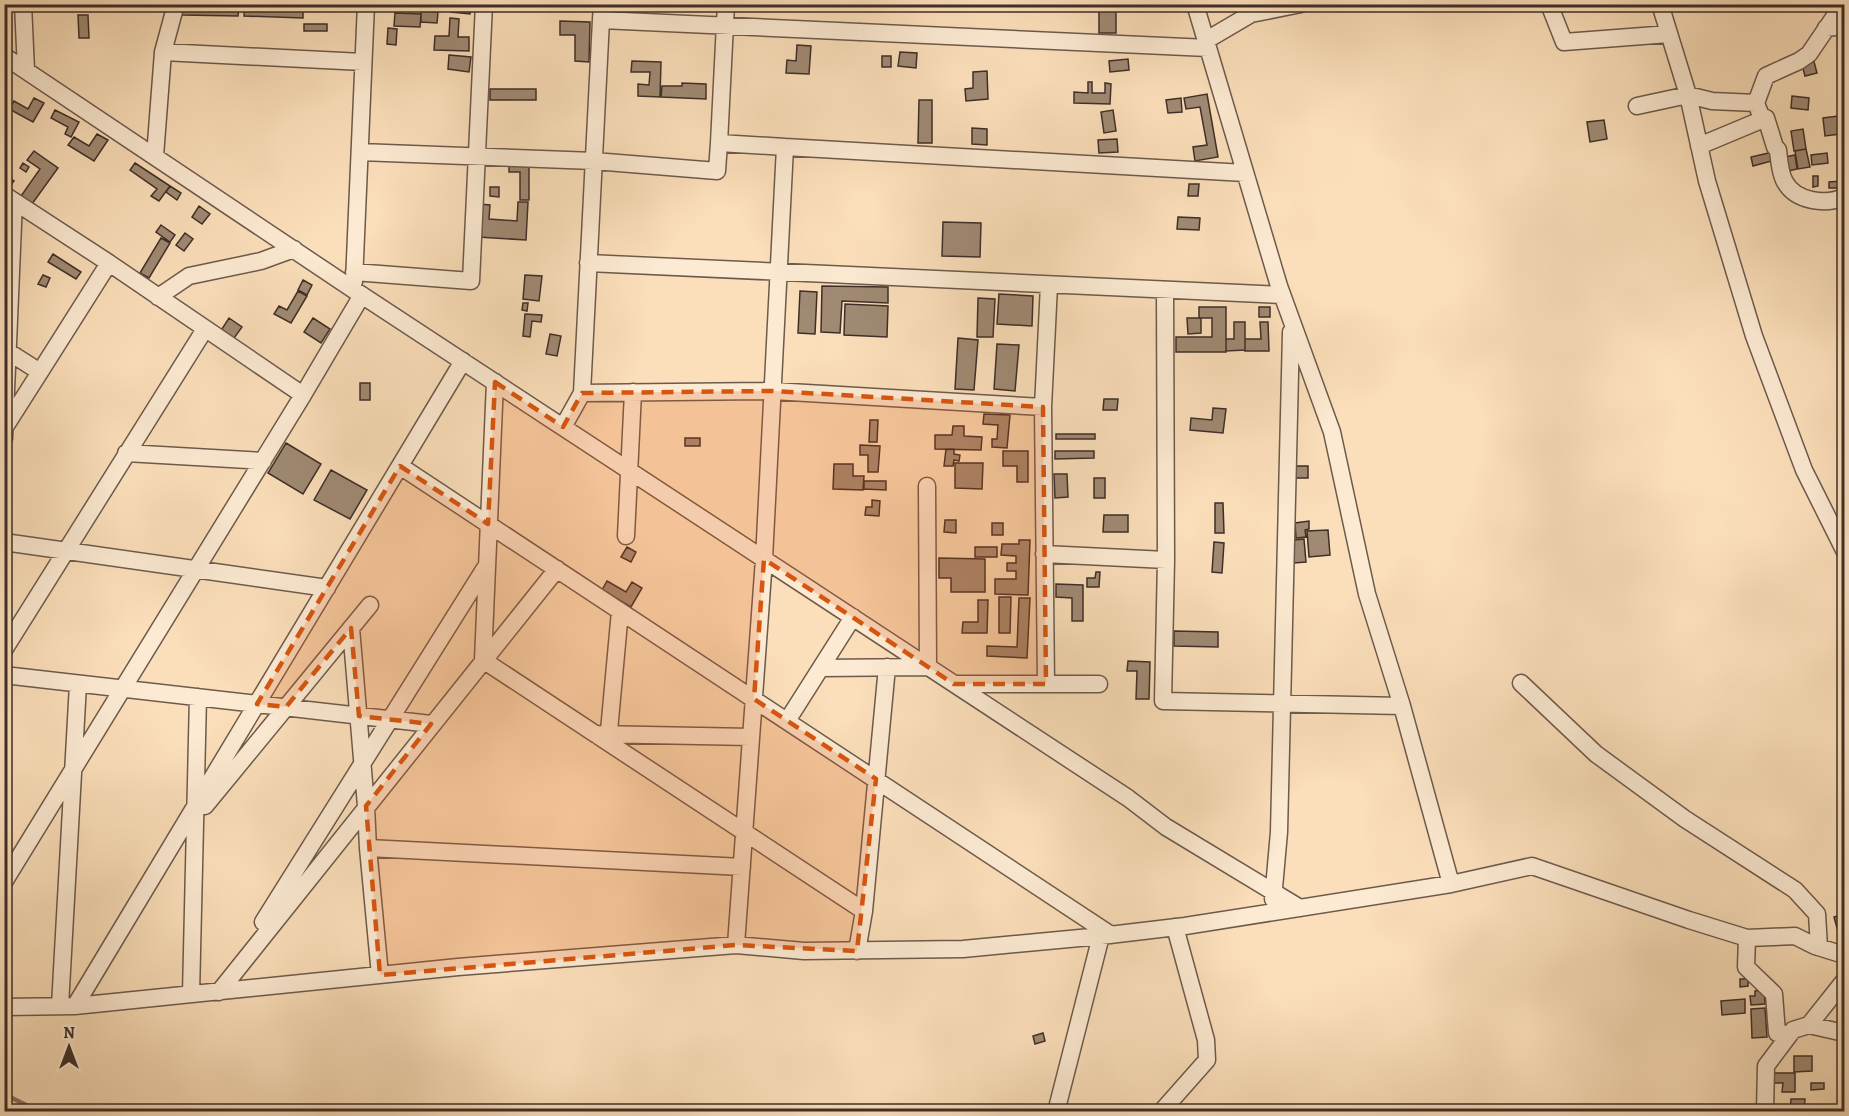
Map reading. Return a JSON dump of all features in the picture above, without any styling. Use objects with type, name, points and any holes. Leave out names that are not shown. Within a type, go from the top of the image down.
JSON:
[{"type":"street","points":[[23,4],[26,70]]},
{"type":"street","points":[[155,156],[164,52],[176,4]]},
{"type":"street","points":[[4,882],[303,395],[358,292],[354,272],[366,4]]},
{"type":"street","points":[[354,272],[471,281],[484,4]]},
{"type":"street","points":[[360,152],[594,161],[717,171],[726,4]]},
{"type":"street","points":[[1195,4],[1282,295],[1332,432],[1367,594],[1402,706],[1451,884]]},
{"type":"street","points":[[563,427],[582,393],[601,12],[725,27],[1206,44],[1251,14],[1301,4]]},
{"type":"street","points":[[1549,4],[1564,42],[1669,34]]},
{"type":"street","points":[[1660,4],[1688,95],[1707,181],[1754,336],[1804,470],[1845,550]]},
{"type":"street","points":[[1843,4],[1809,54],[1766,76],[1756,103],[1761,116],[1766,118],[1778,150],[1784,182],[1799,196],[1819,201],[1834,201],[1845,197]]},
{"type":"street","points":[[1826,28],[1845,26]]},
{"type":"street","points":[[164,52],[363,62]]},
{"type":"street","points":[[4,56],[358,292],[1128,798],[1166,827],[1300,908]]},
{"type":"street","points":[[1637,106],[1688,95],[1712,101],[1756,103]]},
{"type":"street","points":[[1699,146],[1766,118]]},
{"type":"street","points":[[719,143],[1245,173]]},
{"type":"street","points":[[736,945],[764,559],[785,147]]},
{"type":"street","points":[[9,198],[303,395]]},
{"type":"street","points":[[4,438],[9,198]]},
{"type":"street","points":[[158,297],[189,276],[261,261],[294,249]]},
{"type":"street","points":[[5,427],[109,263]]},
{"type":"street","points":[[588,263],[1282,295]]},
{"type":"street","points":[[1046,684],[1043,407],[1049,285]]},
{"type":"street","points":[[1165,290],[1166,560],[1163,701],[1402,706]]},
{"type":"street","points":[[1271,912],[1278,832],[1292,322]]},
{"type":"street","points":[[4,650],[205,328]]},
{"type":"street","points":[[6,350],[40,372]]},
{"type":"street","points":[[68,1006],[195,812],[257,704],[463,361]]},
{"type":"street","points":[[483,660],[495,382]]},
{"type":"street","points":[[582,393],[773,391],[1043,407]]},
{"type":"street","points":[[626,536],[633,392]]},
{"type":"street","points":[[126,453],[263,460]]},
{"type":"street","points":[[400,466],[876,779],[1106,935]]},
{"type":"street","points":[[927,486],[928,667]]},
{"type":"street","points":[[4,542],[327,588]]},
{"type":"street","points":[[1044,554],[1166,560]]},
{"type":"street","points":[[219,992],[486,566]]},
{"type":"street","points":[[219,992],[557,569]]},
{"type":"street","points":[[195,812],[286,708],[370,605]]},
{"type":"street","points":[[604,737],[620,611]]},
{"type":"street","points":[[787,721],[853,617]]},
{"type":"street","points":[[351,628],[380,975]]},
{"type":"street","points":[[483,660],[604,737],[864,911]]},
{"type":"street","points":[[858,951],[864,911],[887,667]]},
{"type":"street","points":[[820,668],[928,667]]},
{"type":"street","points":[[4,675],[431,724]]},
{"type":"street","points":[[1521,683],[1596,754],[1685,819],[1795,890],[1817,914],[1819,947]]},
{"type":"street","points":[[68,1006],[73,770],[78,684]]},
{"type":"street","points":[[954,684],[1099,684]]},
{"type":"street","points":[[191,994],[198,697]]},
{"type":"street","points":[[604,737],[751,737]]},
{"type":"street","points":[[368,848],[742,867]]},
{"type":"street","points":[[4,1006],[68,1006],[380,975],[736,945],[804,951],[963,949],[1175,927],[1451,884],[1532,866],[1748,938],[1795,936],[1845,955]]},
{"type":"street","points":[[1161,1112],[1207,1060],[1206,1040],[1175,927]]},
{"type":"street","points":[[1056,1112],[1106,935]]},
{"type":"street","points":[[1748,938],[1746,967],[1774,994],[1777,1033],[1790,1034]]},
{"type":"street","points":[[1809,1025],[1845,981]]},
{"type":"street","points":[[1765,1112],[1766,1066],[1793,1030],[1809,1025],[1845,1033]]},
{"type":"highlighted area","points":[[495,382],[563,427],[582,393],[773,391],[1043,407],[1046,684],[954,684],[764,559],[754,699],[876,779],[857,951],[736,945],[380,975],[366,806],[431,724],[359,716],[351,628],[286,707],[257,704],[400,466],[488,524]]},
{"type":"building","points":[[182,4],[239,4],[238,16],[182,15]]},
{"type":"building","points":[[245,4],[303,4],[303,18],[244,16]]},
{"type":"building","points":[[451,4],[471,4],[470,14],[451,12]]},
{"type":"building","points":[[1099,4],[1116,4],[1116,33],[1099,33]]},
{"type":"building","points":[[421,11],[438,12],[437,23],[421,22]]},
{"type":"building","points":[[395,13],[421,14],[420,27],[394,26]]},
{"type":"building","points":[[78,15],[88,15],[89,38],[79,38]]},
{"type":"building","points":[[450,18],[459,19],[458,37],[469,37],[469,51],[434,50],[435,36],[449,36]]},
{"type":"building","points":[[560,21],[590,22],[589,62],[575,61],[575,35],[560,35]]},
{"type":"building","points":[[304,24],[327,24],[327,31],[304,31]]},
{"type":"building","points":[[388,28],[397,29],[396,45],[387,44]]},
{"type":"building","points":[[797,45],[811,46],[809,74],[786,73],[787,60],[796,61]]},
{"type":"building","points":[[900,52],[917,53],[916,68],[898,66]]},
{"type":"building","points":[[449,55],[471,57],[469,72],[448,69]]},
{"type":"building","points":[[882,56],[891,56],[891,67],[882,67]]},
{"type":"building","points":[[1813,58],[1817,73],[1805,76],[1801,61]]},
{"type":"building","points":[[1128,59],[1129,70],[1110,72],[1109,61]]},
{"type":"building","points":[[632,61],[661,62],[660,97],[638,96],[638,84],[649,85],[650,72],[631,72]]},
{"type":"building","points":[[987,71],[988,99],[966,101],[965,89],[973,88],[973,72]]},
{"type":"building","points":[[1088,82],[1092,82],[1092,93],[1105,93],[1105,83],[1111,84],[1110,104],[1074,103],[1074,92],[1088,93]]},
{"type":"building","points":[[682,83],[706,84],[706,99],[661,97],[662,86],[682,86]]},
{"type":"building","points":[[490,89],[536,89],[536,100],[490,100]]},
{"type":"building","points":[[1207,94],[1218,157],[1195,161],[1193,147],[1207,145],[1200,107],[1186,109],[1184,98]]},
{"type":"building","points":[[1792,96],[1809,98],[1808,110],[1791,108]]},
{"type":"building","points":[[34,98],[44,103],[33,122],[9,109],[14,101],[28,109]]},
{"type":"building","points":[[1181,98],[1182,112],[1168,113],[1166,100]]},
{"type":"building","points":[[919,100],[932,100],[932,143],[918,143]]},
{"type":"building","points":[[55,110],[79,122],[71,137],[65,134],[68,127],[51,118]]},
{"type":"building","points":[[1113,110],[1116,131],[1104,133],[1101,112]]},
{"type":"building","points":[[1838,116],[1840,134],[1825,136],[1823,118]]},
{"type":"building","points":[[1604,120],[1607,139],[1590,142],[1587,122]]},
{"type":"building","points":[[972,128],[987,129],[987,145],[972,144]]},
{"type":"building","points":[[1803,129],[1806,149],[1794,151],[1791,131]]},
{"type":"building","points":[[97,134],[108,140],[94,161],[68,145],[74,137],[89,146]]},
{"type":"building","points":[[1117,139],[1118,152],[1099,153],[1098,140]]},
{"type":"building","points":[[1806,149],[1810,167],[1798,169],[1795,151]]},
{"type":"building","points":[[34,151],[58,168],[32,204],[21,196],[40,169],[27,160]]},
{"type":"building","points":[[1773,152],[1775,160],[1753,166],[1751,157]]},
{"type":"building","points":[[1827,153],[1828,163],[1812,165],[1811,155]]},
{"type":"building","points":[[1795,155],[1797,169],[1788,171],[1785,157]]},
{"type":"building","points":[[23,163],[29,167],[26,172],[20,168]]},
{"type":"building","points":[[135,163],[170,186],[159,201],[151,196],[157,189],[130,170]]},
{"type":"building","points":[[1840,163],[1844,163],[1844,179],[1842,179]]},
{"type":"building","points":[[529,164],[529,200],[520,200],[520,172],[509,172],[509,165]]},
{"type":"building","points":[[4,175],[14,181],[9,187],[4,184]]},
{"type":"building","points":[[1813,176],[1818,176],[1818,186],[1813,187]]},
{"type":"building","points":[[1842,181],[1842,188],[1829,188],[1829,182]]},
{"type":"building","points":[[1189,184],[1199,184],[1198,196],[1188,196]]},
{"type":"building","points":[[170,186],[181,193],[177,200],[166,192]]},
{"type":"building","points":[[490,187],[499,187],[499,197],[490,196]]},
{"type":"building","points":[[518,202],[528,202],[526,240],[478,237],[479,204],[490,205],[489,219],[517,221]]},
{"type":"building","points":[[199,206],[210,214],[202,224],[192,217]]},
{"type":"building","points":[[1178,217],[1200,218],[1199,230],[1177,229]]},
{"type":"building","points":[[943,222],[981,223],[980,257],[942,256]]},
{"type":"building","points":[[161,225],[175,235],[170,242],[156,232]]},
{"type":"building","points":[[185,233],[193,239],[184,251],[176,245]]},
{"type":"building","points":[[161,238],[170,243],[149,278],[140,273]]},
{"type":"building","points":[[53,254],[81,272],[76,279],[48,262]]},
{"type":"building","points":[[43,275],[50,278],[46,287],[38,284]]},
{"type":"building","points":[[525,275],[542,276],[539,301],[523,299]]},
{"type":"building","points":[[303,280],[312,285],[307,295],[298,290]]},
{"type":"building","points":[[822,286],[888,287],[888,303],[842,301],[840,333],[821,332]]},
{"type":"building","points":[[298,291],[307,296],[291,323],[274,314],[279,306],[287,310]]},
{"type":"building","points":[[800,291],[817,292],[815,334],[798,333]]},
{"type":"building","points":[[999,294],[1033,296],[1032,326],[997,324]]},
{"type":"building","points":[[978,298],[995,299],[993,337],[977,337]]},
{"type":"building","points":[[523,303],[528,303],[527,311],[522,310]]},
{"type":"building","points":[[845,304],[888,306],[887,337],[844,335]]},
{"type":"building","points":[[1199,307],[1226,307],[1226,352],[1176,352],[1176,337],[1212,337],[1212,318],[1199,318]]},
{"type":"building","points":[[1259,307],[1270,307],[1270,317],[1259,317]]},
{"type":"building","points":[[525,314],[542,315],[541,322],[532,321],[530,337],[523,336]]},
{"type":"building","points":[[229,318],[242,327],[232,341],[220,332]]},
{"type":"building","points":[[313,318],[330,329],[321,343],[304,332]]},
{"type":"building","points":[[1187,318],[1201,318],[1201,333],[1188,334]]},
{"type":"building","points":[[1234,322],[1245,322],[1245,350],[1226,351],[1226,339],[1234,339]]},
{"type":"building","points":[[1260,322],[1268,322],[1269,351],[1245,351],[1245,339],[1261,339]]},
{"type":"building","points":[[550,334],[561,336],[557,356],[546,354]]},
{"type":"building","points":[[958,338],[978,340],[974,390],[955,389]]},
{"type":"building","points":[[997,344],[1019,345],[1015,391],[994,389]]},
{"type":"building","points":[[360,383],[370,383],[370,400],[360,400]]},
{"type":"building","points":[[1104,399],[1118,399],[1117,410],[1103,410]]},
{"type":"building","points":[[1213,408],[1226,409],[1223,433],[1190,430],[1191,418],[1212,420]]},
{"type":"building","points":[[984,414],[1010,415],[1007,448],[992,447],[992,439],[997,439],[998,425],[983,424]]},
{"type":"building","points":[[870,420],[878,420],[877,442],[869,442]]},
{"type":"building","points":[[953,426],[964,426],[964,436],[982,437],[981,450],[935,449],[935,435],[952,435]]},
{"type":"building","points":[[1056,434],[1095,434],[1095,439],[1056,439]]},
{"type":"building","points":[[685,438],[700,438],[700,446],[685,446]]},
{"type":"building","points":[[286,443],[321,464],[303,494],[268,473]]},
{"type":"building","points":[[860,445],[880,446],[878,472],[868,472],[868,455],[860,455]]},
{"type":"building","points":[[946,449],[954,449],[954,454],[960,455],[959,461],[954,460],[953,466],[944,466]]},
{"type":"building","points":[[1003,451],[1028,451],[1028,482],[1017,482],[1017,466],[1003,466]]},
{"type":"building","points":[[1055,451],[1094,451],[1094,458],[1055,459]]},
{"type":"building","points":[[955,463],[983,463],[982,489],[955,488]]},
{"type":"building","points":[[834,464],[853,464],[853,476],[864,476],[863,490],[833,489]]},
{"type":"building","points":[[1294,466],[1308,466],[1308,478],[1293,478]]},
{"type":"building","points":[[331,470],[367,490],[350,519],[314,500]]},
{"type":"building","points":[[1054,474],[1067,474],[1068,497],[1055,498]]},
{"type":"building","points":[[1094,478],[1105,478],[1105,498],[1094,498]]},
{"type":"building","points":[[864,481],[886,481],[886,490],[864,489]]},
{"type":"building","points":[[872,500],[880,501],[879,516],[865,515],[866,507],[872,507]]},
{"type":"building","points":[[1215,503],[1223,503],[1224,533],[1215,533]]},
{"type":"building","points":[[1104,515],[1128,515],[1128,532],[1103,532]]},
{"type":"building","points":[[945,520],[956,520],[956,533],[944,532]]},
{"type":"building","points":[[1309,521],[1309,529],[1305,530],[1306,537],[1296,538],[1295,523]]},
{"type":"building","points":[[992,523],[1003,523],[1003,535],[992,535]]},
{"type":"building","points":[[1328,530],[1330,555],[1309,557],[1307,531]]},
{"type":"building","points":[[1304,539],[1306,562],[1294,563],[1293,540]]},
{"type":"building","points":[[1019,540],[1030,540],[1028,595],[995,594],[995,579],[1016,579],[1016,571],[1007,571],[1007,563],[1016,563],[1016,556],[1001,555],[1002,544],[1019,544]]},
{"type":"building","points":[[1214,542],[1224,543],[1222,573],[1212,572]]},
{"type":"building","points":[[627,547],[636,552],[631,562],[621,557]]},
{"type":"building","points":[[975,547],[997,547],[997,557],[975,557]]},
{"type":"building","points":[[939,558],[985,559],[985,592],[951,592],[951,578],[939,578]]},
{"type":"building","points":[[1096,572],[1100,572],[1099,587],[1087,587],[1087,578],[1095,578]]},
{"type":"building","points":[[607,581],[626,592],[632,582],[642,588],[631,607],[602,590]]},
{"type":"building","points":[[1056,584],[1083,585],[1083,621],[1072,621],[1072,598],[1056,597]]},
{"type":"building","points":[[999,597],[1011,597],[1010,633],[999,633]]},
{"type":"building","points":[[1019,598],[1030,598],[1027,658],[987,656],[987,646],[1017,647]]},
{"type":"building","points":[[978,600],[988,600],[987,633],[962,633],[963,622],[978,622]]},
{"type":"building","points":[[1174,631],[1218,632],[1218,647],[1174,646]]},
{"type":"building","points":[[1128,661],[1150,662],[1149,699],[1136,699],[1137,671],[1127,671]]},
{"type":"building","points":[[1844,914],[1844,926],[1837,928],[1834,917]]},
{"type":"building","points":[[1740,979],[1748,979],[1748,986],[1740,987]]},
{"type":"building","points":[[1764,990],[1765,1004],[1751,1005],[1750,996],[1755,996],[1755,991]]},
{"type":"building","points":[[1745,999],[1745,1013],[1722,1015],[1721,1001]]},
{"type":"building","points":[[1765,1008],[1767,1037],[1752,1038],[1751,1009]]},
{"type":"building","points":[[1043,1033],[1045,1041],[1035,1044],[1033,1036]]},
{"type":"building","points":[[1794,1056],[1812,1056],[1812,1071],[1794,1072]]},
{"type":"building","points":[[1771,1073],[1795,1073],[1795,1092],[1782,1092],[1783,1083],[1771,1083]]},
{"type":"building","points":[[1811,1083],[1824,1083],[1824,1089],[1811,1090]]},
{"type":"building","points":[[1791,1099],[1805,1099],[1804,1112],[1790,1112]]},
{"type":"waterway","points":[[4,1094],[40,1112]]}]
